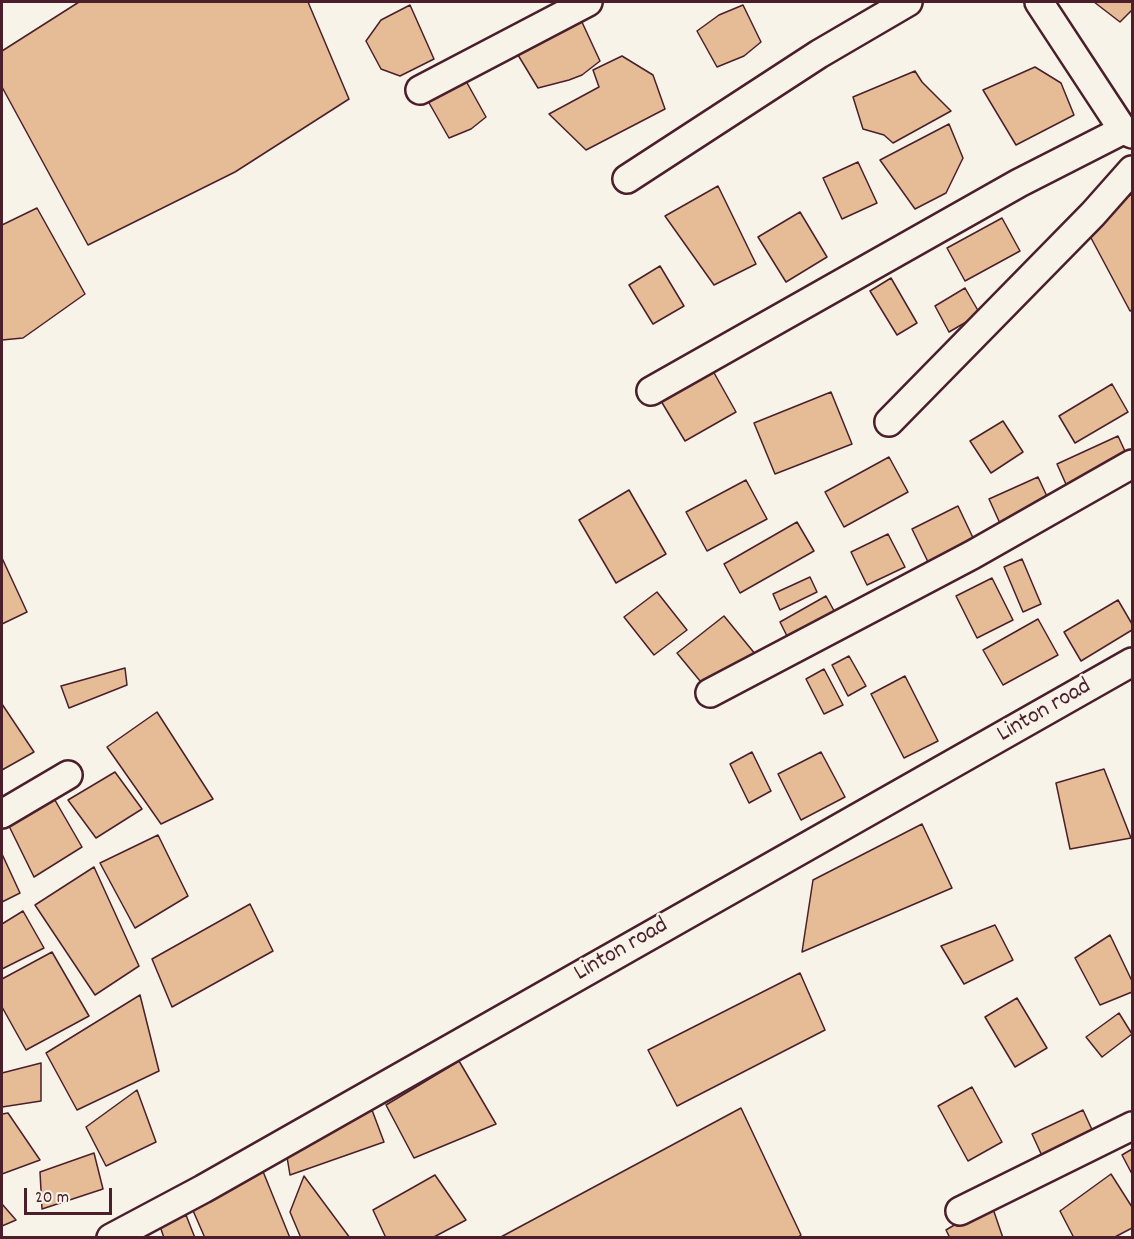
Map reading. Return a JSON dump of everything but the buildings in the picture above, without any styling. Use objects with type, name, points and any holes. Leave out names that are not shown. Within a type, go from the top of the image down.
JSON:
[{"type":"street","points":[[420,90],[588,2]]},
{"type":"street","points":[[627,179],[819,54],[908,2]]},
{"type":"street","points":[[651,391],[1019,183],[1128,132],[1039,2]]},
{"type":"street","points":[[889,422],[1093,214],[1132,170]]},
{"type":"street","points":[[710,693],[972,555],[1132,464]]},
{"type":"street","name":"Linton road","points":[[111,1238],[203,1189],[1132,662]]},
{"type":"street","points":[[2,814],[68,775]]},
{"type":"street","points":[[960,1211],[1132,1126]]}]
